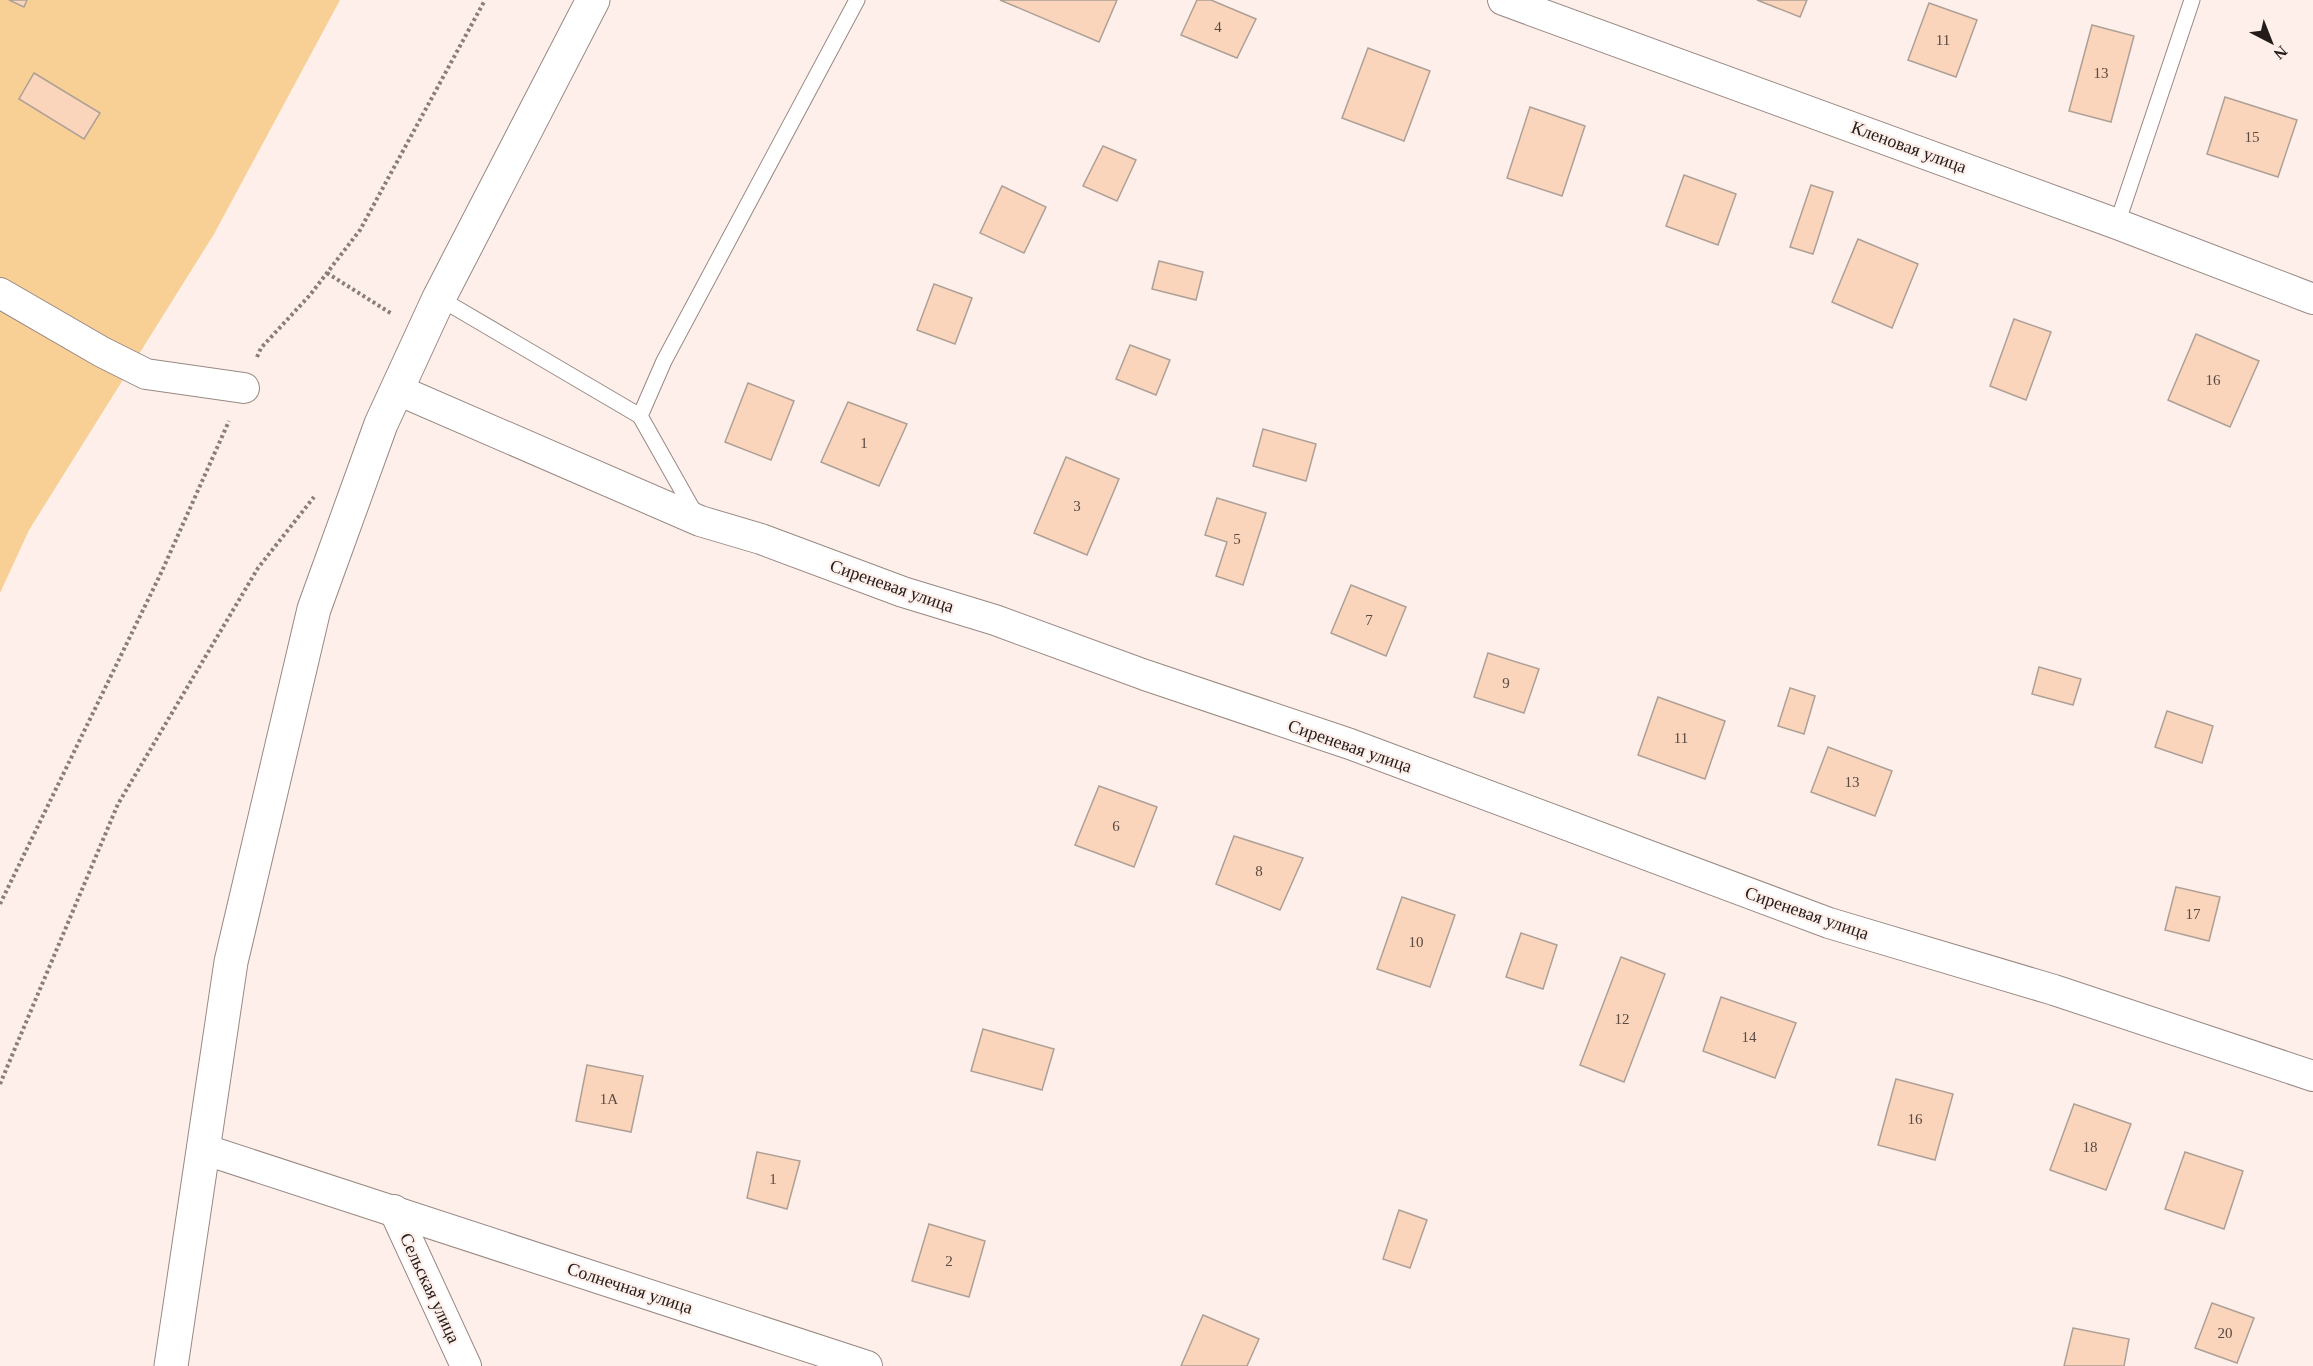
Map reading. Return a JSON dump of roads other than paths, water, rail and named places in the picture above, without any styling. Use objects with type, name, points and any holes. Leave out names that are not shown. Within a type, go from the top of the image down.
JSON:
[{"type":"main road","points":[[171,1366],[231,962],[314,609],[381,424],[439,298],[593,0]]},
{"type":"street","name":"Кленовая улица","points":[[1503,0],[2116,224],[2313,299]]},
{"type":"street","points":[[0,294],[102,352],[146,374],[244,388]]},
{"type":"street","name":"Сиреневая улица","points":[[398,390],[700,521],[761,539],[903,592],[995,620],[1145,675],[1350,744],[1829,923],[2054,990],[2313,1076]]},
{"type":"street","name":"Солнечная улица","points":[[203,1149],[867,1366]]},
{"type":"street","name":"Сельская улица","points":[[394,1210],[466,1366]]},
{"type":"lane","points":[[640,416],[664,362],[857,0]]},
{"type":"lane","points":[[2116,224],[2192,0]]},
{"type":"lane","points":[[439,298],[640,416],[700,521]]}]
